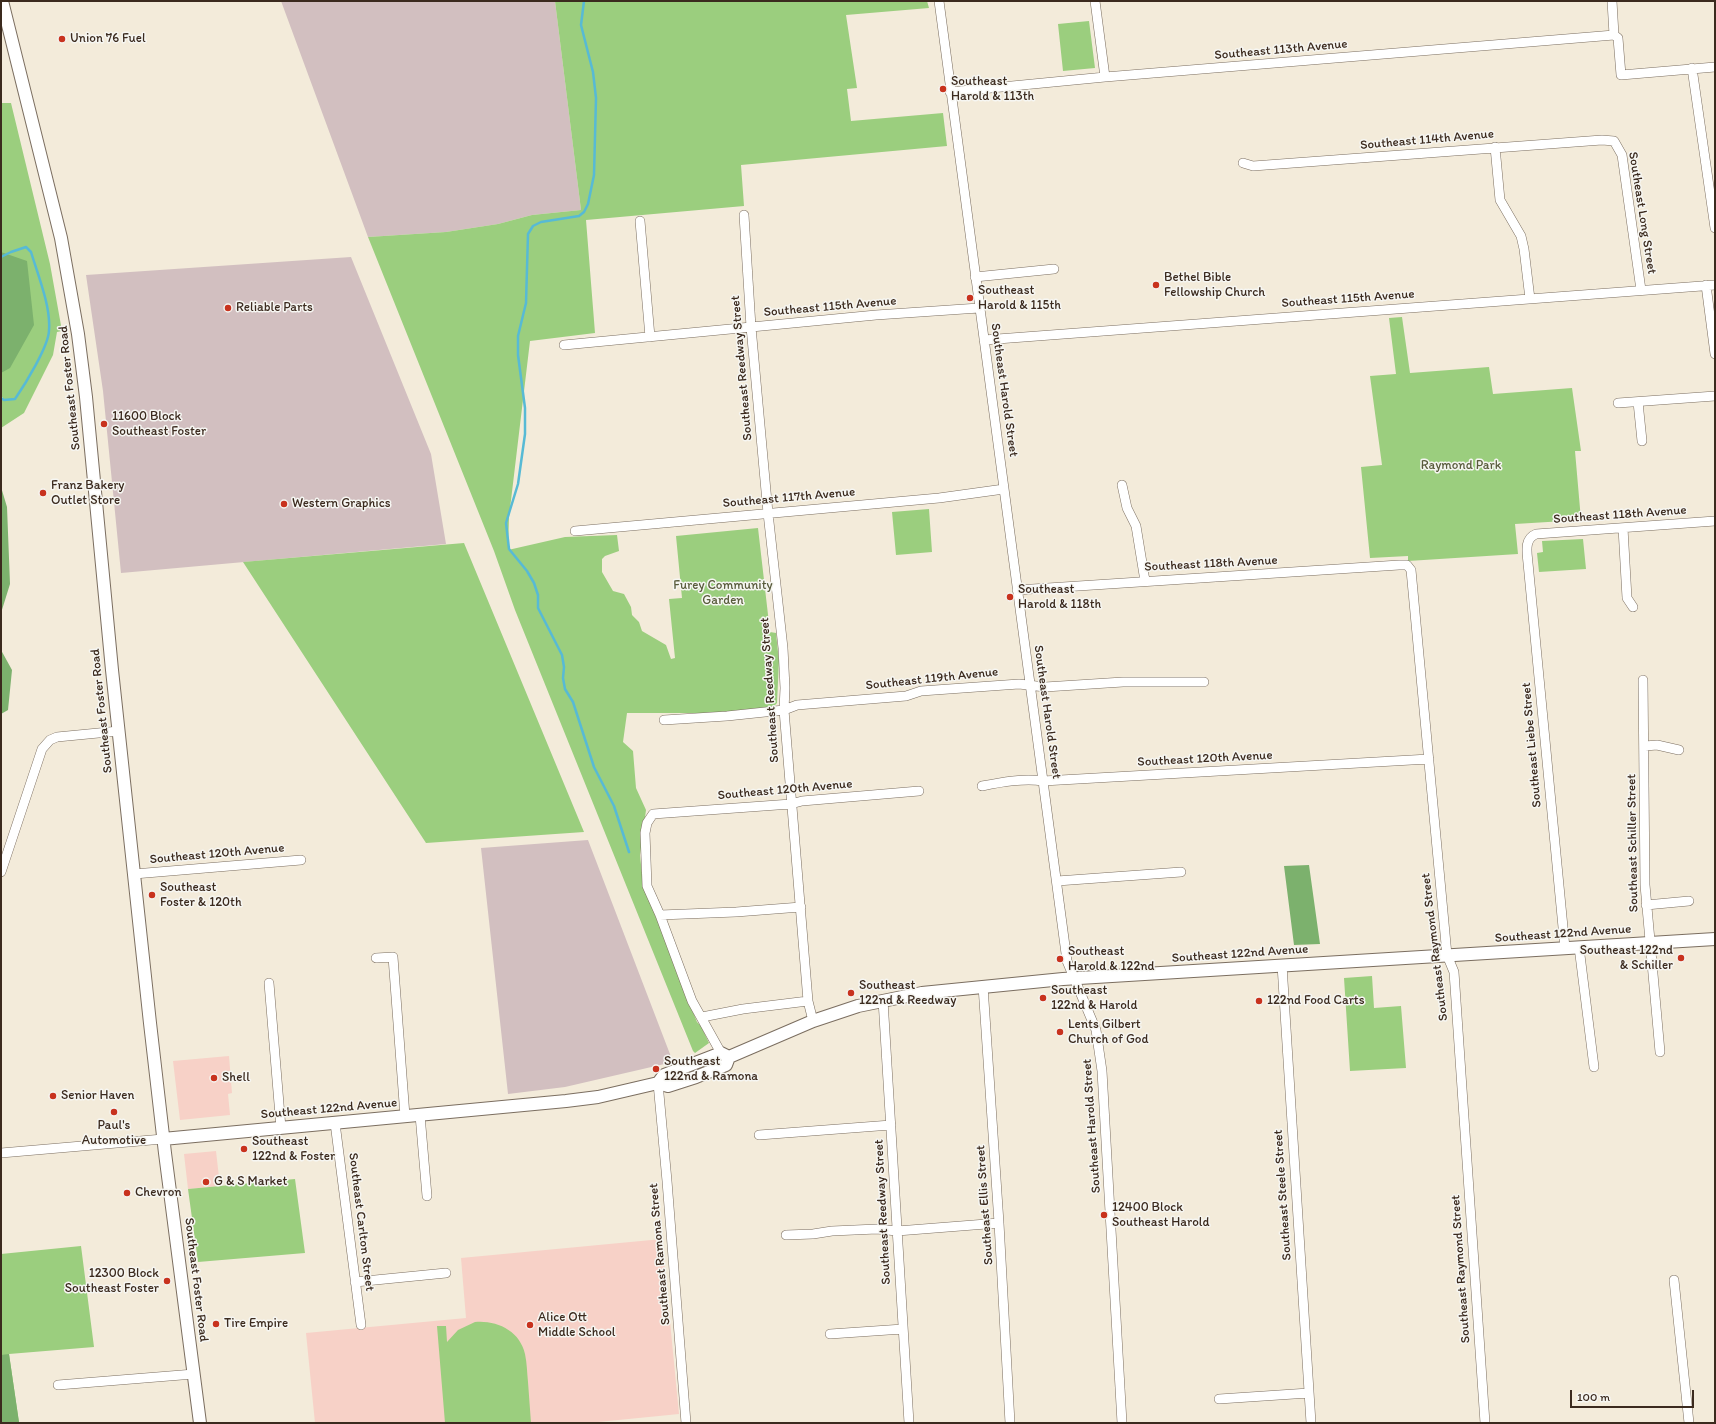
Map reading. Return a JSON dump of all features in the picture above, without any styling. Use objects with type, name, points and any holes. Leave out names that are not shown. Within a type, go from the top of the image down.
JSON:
[{"type":"main road","name":"Southeast Foster Road","points":[[2,1],[61,238],[75,308],[85,384],[118,731],[134,874],[164,1139],[200,1423]]},
{"type":"main road","name":"Southeast 122nd Avenue","points":[[164,1139],[579,1099],[626,1091],[658,1083],[668,1086],[696,1078],[726,1065],[725,1055],[813,1021],[858,1006],[922,993],[1074,978],[1715,939]]},
{"type":"street","name":"Southeast Harold Street","points":[[939,1],[1067,962],[1096,1030],[1102,1071],[1122,1423]]},
{"type":"street","points":[[1095,1],[1105,77]]},
{"type":"street","points":[[1612,1],[1614,35],[1618,38],[1621,75],[1715,67]]},
{"type":"street","name":"Southeast 113th Avenue","points":[[950,92],[1105,77],[1614,35]]},
{"type":"street","points":[[1692,68],[1715,228]]},
{"type":"street","name":"Southeast 114th Avenue","points":[[1243,163],[1253,166],[1495,147],[1602,140],[1614,141]]},
{"type":"street","name":"Southeast Long Street","points":[[1614,141],[1622,155],[1641,290]]},
{"type":"street","points":[[1495,147],[1500,200],[1521,236],[1530,299]]},
{"type":"street","name":"Southeast Reedway Street","points":[[744,215],[751,328],[782,648],[785,688],[784,710],[791,804],[808,1001],[813,1021]]},
{"type":"street","points":[[640,221],[650,337]]},
{"type":"street","points":[[975,277],[1054,269]]},
{"type":"street","points":[[1710,285],[1715,354]]},
{"type":"street","name":"Southeast 115th Avenue","points":[[984,340],[1710,285]]},
{"type":"street","name":"Southeast 115th Avenue","points":[[564,345],[876,315],[979,308]]},
{"type":"street","points":[[1618,403],[1715,396]]},
{"type":"street","points":[[1638,402],[1642,441]]},
{"type":"street","points":[[1122,485],[1127,508],[1136,526],[1145,581]]},
{"type":"street","name":"Southeast 117th Avenue","points":[[575,532],[939,498],[1004,489]]},
{"type":"street","name":"Southeast 118th Avenue","points":[[1528,540],[1536,534],[1715,521]]},
{"type":"street","points":[[1622,528],[1627,598],[1633,607]]},
{"type":"street","name":"Southeast Liebe Street","points":[[1528,540],[1529,570],[1565,948]]},
{"type":"street","name":"Southeast 118th Avenue","points":[[1017,590],[1407,565]]},
{"type":"street","name":"Southeast Raymond Street","points":[[1407,565],[1411,570],[1447,956],[1454,972],[1485,1423]]},
{"type":"street","name":"Southeast Schiller Street","points":[[1643,680],[1646,905],[1660,1052]]},
{"type":"street","name":"Southeast 119th Avenue","points":[[664,720],[727,716],[784,710],[797,705],[906,696],[921,691],[1019,684],[1045,688],[1123,682],[1204,682]]},
{"type":"street","points":[[1,872],[42,749],[46,743],[57,737],[118,731]]},
{"type":"street","points":[[1645,746],[1657,745],[1679,750]]},
{"type":"street","name":"Southeast 120th Avenue","points":[[982,786],[1026,781],[1043,782],[1429,759]]},
{"type":"street","name":"Southeast 120th Avenue","points":[[660,915],[647,886],[645,833],[647,823],[652,814],[791,804],[802,801],[919,791]]},
{"type":"street","name":"Southeast 120th Avenue","points":[[134,874],[301,860]]},
{"type":"street","points":[[1056,881],[1182,872]]},
{"type":"street","points":[[1646,905],[1689,901]]},
{"type":"street","points":[[725,1055],[692,1001],[660,915],[736,912],[801,907]]},
{"type":"street","points":[[1579,947],[1594,1067]]},
{"type":"street","points":[[376,958],[393,957],[405,1116]]},
{"type":"street","name":"Southeast Steele Street","points":[[1282,965],[1311,1423]]},
{"type":"street","points":[[269,982],[281,1128]]},
{"type":"street","name":"Southeast Ellis Street","points":[[984,986],[1010,1423]]},
{"type":"street","name":"Southeast Reedway Street","points":[[883,1000],[909,1423]]},
{"type":"street","points":[[702,1017],[743,1009],[808,1001]]},
{"type":"street","name":"Southeast Ramona Street","points":[[658,1083],[686,1423]]},
{"type":"street","points":[[420,1115],[427,1196]]},
{"type":"street","name":"Southeast Carlton Street","points":[[335,1123],[361,1325]]},
{"type":"street","points":[[759,1135],[891,1125]]},
{"type":"street","name":"Southeast 122nd Avenue","points":[[1,1153],[164,1139]]},
{"type":"street","points":[[786,1235],[877,1229],[897,1231],[999,1223]]},
{"type":"street","points":[[355,1282],[446,1273]]},
{"type":"street","points":[[1674,1280],[1689,1423]]},
{"type":"street","points":[[830,1334],[903,1329]]},
{"type":"street","points":[[58,1386],[194,1374]]},
{"type":"street","points":[[1219,1399],[1309,1393]]},
{"type":"shaded area","points":[[281,1],[555,1],[581,210],[532,215],[498,224],[446,232],[368,237]]},
{"type":"shaded area","points":[[351,257],[431,454],[446,544],[121,573],[103,391],[86,275]]},
{"type":"shaded area","points":[[588,840],[673,1062],[565,1087],[508,1094],[481,848]]},
{"type":"shaded area","points":[[229,1056],[232,1093],[228,1094],[230,1115],[180,1120],[173,1061]]},
{"type":"shaded area","points":[[216,1151],[220,1186],[188,1189],[184,1154]]},
{"type":"shaded area","name":"Alice Ott Middle School","points":[[662,1239],[679,1414],[588,1423],[315,1423],[306,1333],[466,1318],[461,1258]]},
{"type":"green space","name":"Furey Community Garden","points":[[555,1],[927,1],[929,8],[846,15],[857,88],[847,89],[851,121],[943,113],[947,146],[741,165],[744,206],[586,220],[595,333],[530,341],[509,517],[508,550],[565,537],[617,535],[619,551],[605,556],[602,559],[602,572],[613,591],[624,594],[631,607],[632,615],[639,622],[642,631],[666,645],[671,659],[675,658],[669,599],[682,598],[676,536],[758,528],[770,632],[776,633],[779,661],[777,703],[772,708],[713,713],[627,713],[623,742],[633,751],[636,788],[646,810],[640,855],[643,884],[697,1022],[701,1026],[709,1043],[695,1053],[515,610],[494,551],[368,237],[446,232],[498,224],[532,215],[581,210]]},
{"type":"green space","points":[[1089,21],[1095,68],[1063,71],[1058,24]]},
{"type":"green space","points":[[1,103],[11,103],[50,264],[62,331],[57,332],[53,355],[24,413],[1,428],[1,398],[3,398],[1,396]]},
{"type":"green space","points":[[1,252],[27,261],[34,325],[10,368],[1,373]]},
{"type":"green space","name":"Raymond Park","points":[[1402,317],[1410,373],[1489,367],[1493,394],[1572,388],[1581,451],[1575,451],[1581,520],[1515,524],[1518,554],[1408,561],[1408,556],[1370,558],[1361,467],[1382,465],[1370,376],[1396,374],[1389,318]]},
{"type":"green space","points":[[1,487],[7,507],[10,584],[1,613]]},
{"type":"green space","points":[[929,509],[932,552],[896,555],[892,512]]},
{"type":"green space","points":[[1583,539],[1586,569],[1539,572],[1537,553],[1543,552],[1542,541]]},
{"type":"green space","points":[[464,543],[584,832],[426,843],[243,562]]},
{"type":"green space","points":[[1,650],[12,670],[8,710],[1,714]]},
{"type":"green space","points":[[1309,865],[1320,944],[1294,945],[1284,866]]},
{"type":"green space","points":[[1372,976],[1374,1008],[1401,1006],[1406,1068],[1350,1071],[1344,978]]},
{"type":"green space","points":[[295,1179],[305,1253],[198,1262],[188,1189]]},
{"type":"green space","points":[[81,1246],[94,1347],[9,1354],[19,1423],[1,1423],[1,1254]]},
{"type":"green space","points":[[475,1322],[499,1325],[513,1333],[522,1346],[526,1361],[531,1423],[445,1423],[437,1326],[446,1326],[447,1342],[458,1330]]},
{"type":"green space","points":[[9,1354],[19,1423],[1,1423],[1,1355]]},
{"type":"waterway","points":[[584,1],[581,25],[593,72],[596,98],[594,175],[588,204],[584,212],[579,216],[541,222],[533,226],[528,234],[526,303],[518,336],[518,355],[525,408],[525,434],[518,484],[506,523],[509,549],[527,571],[534,583],[538,595],[538,608],[562,655],[565,689],[573,702],[594,767],[614,806],[629,852]]},
{"type":"waterway","points":[[1,257],[26,247],[31,252],[46,301],[49,321],[48,337],[45,346],[24,385],[15,399],[4,400],[1,398]]},
{"type":"place","name":"Union 76 Fuel","points":[[62,39]]},
{"type":"place","name":"Southeast Harold & 113th","points":[[943,89]]},
{"type":"place","name":"Bethel Bible Fellowship Church","points":[[1156,285]]},
{"type":"place","name":"Southeast Harold & 115th","points":[[970,298]]},
{"type":"place","name":"Reliable Parts","points":[[228,308]]},
{"type":"place","name":"11600 Block Southeast Foster","points":[[104,424]]},
{"type":"place","name":"Franz Bakery Outlet Store","points":[[43,493]]},
{"type":"place","name":"Western Graphics","points":[[284,504]]},
{"type":"place","name":"Southeast Harold & 118th","points":[[1010,597]]},
{"type":"place","name":"Southeast Foster & 120th","points":[[152,895]]},
{"type":"place","name":"Southeast 122nd & Schiller","points":[[1681,958]]},
{"type":"place","name":"Southeast Harold & 122nd","points":[[1060,959]]},
{"type":"place","name":"Southeast 122nd & Reedway","points":[[851,993]]},
{"type":"place","name":"Southeast 122nd & Harold","points":[[1043,998]]},
{"type":"place","name":"122nd Food Carts","points":[[1259,1001]]},
{"type":"place","name":"Lents Gilbert Church of God","points":[[1060,1032]]},
{"type":"place","name":"Southeast 122nd & Ramona","points":[[656,1069]]},
{"type":"place","name":"Shell","points":[[214,1078]]},
{"type":"place","name":"Senior Haven","points":[[53,1096]]},
{"type":"place","name":"Paul's Automotive","points":[[114,1112]]},
{"type":"place","name":"Southeast 122nd & Foster","points":[[244,1149]]},
{"type":"place","name":"G & S Market","points":[[206,1182]]},
{"type":"place","name":"Chevron","points":[[127,1193]]},
{"type":"place","name":"12400 Block Southeast Harold","points":[[1104,1215]]},
{"type":"place","name":"12300 Block Southeast Foster","points":[[167,1281]]},
{"type":"place","name":"Tire Empire","points":[[216,1324]]},
{"type":"place","name":"Alice Ott Middle School","points":[[530,1325]]}]
